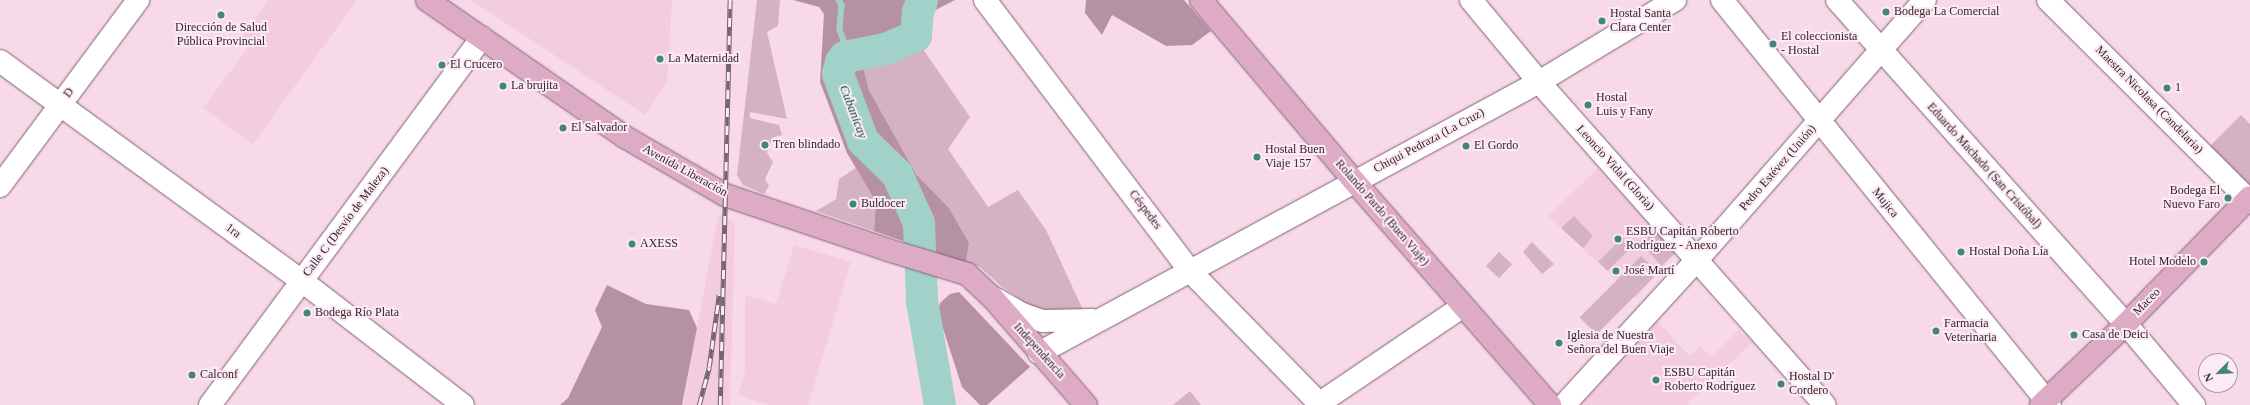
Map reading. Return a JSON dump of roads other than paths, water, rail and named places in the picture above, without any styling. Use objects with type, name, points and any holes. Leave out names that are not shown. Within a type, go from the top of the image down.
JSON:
[{"type":"main road","name":"Avenida Liberación","points":[[427,0],[625,137],[726,195],[888,250],[967,274],[992,297]]},
{"type":"main road","name":"Rolando Pardo (Buen Viaje)","points":[[1207,6],[1354,182],[1462,307],[1550,405]]},
{"type":"main road","name":"Maceo","points":[[2046,403],[2249,199]]},
{"type":"main road","name":"Independencia","points":[[992,297],[1039,354],[1086,405]]},
{"type":"street","name":"D","points":[[0,186],[138,0]]},
{"type":"street","name":"Céspedes","points":[[985,0],[1191,272],[1319,404]]},
{"type":"street","name":"Leoncio Vidal (Gloria)","points":[[1471,0],[1539,82],[1824,405]]},
{"type":"street","name":"Chiqui Pedraza (La Cruz)","points":[[1039,354],[1096,320],[1191,272],[1539,82],[1675,0]]},
{"type":"street","name":"Mujica","points":[[1722,0],[1818,122],[2046,403]]},
{"type":"street","name":"Eduardo Machado (San Cristóbal)","points":[[1837,0],[2126,324],[2194,405]]},
{"type":"street","name":"Pedro Estévez (Unión)","points":[[1564,405],[1697,260],[1925,0]]},
{"type":"street","name":"Maestra Nicolasa (Candelaria)","points":[[2048,0],[2249,199]]},
{"type":"street","name":"Calle C (Desvío de Maleza)","points":[[210,405],[482,38]]},
{"type":"street","name":"1ra","points":[[0,61],[302,281],[463,405]]},
{"type":"street","name":"Chiqui Pedraza (La Cruz)","points":[[992,297],[1022,314],[1042,320],[1096,320]]},
{"type":"street","points":[[1319,404],[1462,307]]},
{"type":"waterway","points":[[839,0],[842,5],[840,30],[845,43]]},
{"type":"waterway","name":"Cubanicay","points":[[922,0],[918,12],[916,36],[885,49],[845,57],[841,62],[838,74],[863,141],[897,174],[919,223],[922,301],[940,405]]},
{"type":"railway","points":[[720,405],[730,0]]},
{"type":"railway","points":[[699,405],[709,367],[719,295]]},
{"type":"place","name":"Bodega La Comercial","points":[[1886,12]]},
{"type":"place","name":"Dirección de Salud Pública Provincial","points":[[221,15]]},
{"type":"place","name":"Hostal Santa Clara Center","points":[[1602,21]]},
{"type":"place","name":"El coleccionista - Hostal","points":[[1773,44]]},
{"type":"place","name":"La Maternidad","points":[[660,59]]},
{"type":"place","name":"El Crucero","points":[[442,65]]},
{"type":"place","name":"La brujita","points":[[503,86]]},
{"type":"place","name":"1","points":[[2167,88]]},
{"type":"place","name":"Hostal Luis y Fany","points":[[1588,105]]},
{"type":"place","name":"El Salvador","points":[[563,128]]},
{"type":"place","name":"Tren blindado","points":[[765,145]]},
{"type":"place","name":"El Gordo","points":[[1466,146]]},
{"type":"place","name":"Hostal Buen Viaje 157","points":[[1257,157]]},
{"type":"place","name":"Bodega El Nuevo Faro","points":[[2228,198]]},
{"type":"place","name":"Buldocer","points":[[853,204]]},
{"type":"place","name":"ESBU Capitán Roberto Rodríguez - Anexo","points":[[1618,239]]},
{"type":"place","name":"AXESS","points":[[632,244]]},
{"type":"place","name":"Hostal Doña Lía","points":[[1961,252]]},
{"type":"place","name":"Hotel Modelo","points":[[2204,262]]},
{"type":"place","name":"José Martí","points":[[1616,271]]},
{"type":"place","name":"Bodega Río Plata","points":[[307,313]]},
{"type":"place","name":"Farmacia Veterinaria","points":[[1936,331]]},
{"type":"place","name":"Casa de Deici","points":[[2074,335]]},
{"type":"place","name":"Iglesia de Nuestra Señora del Buen Viaje","points":[[1559,343]]},
{"type":"place","name":"Calconf","points":[[192,375]]},
{"type":"place","name":"ESBU Capitán Roberto Rodríguez","points":[[1656,380]]},
{"type":"place","name":"Hostal D' Cordero","points":[[1781,384]]}]
